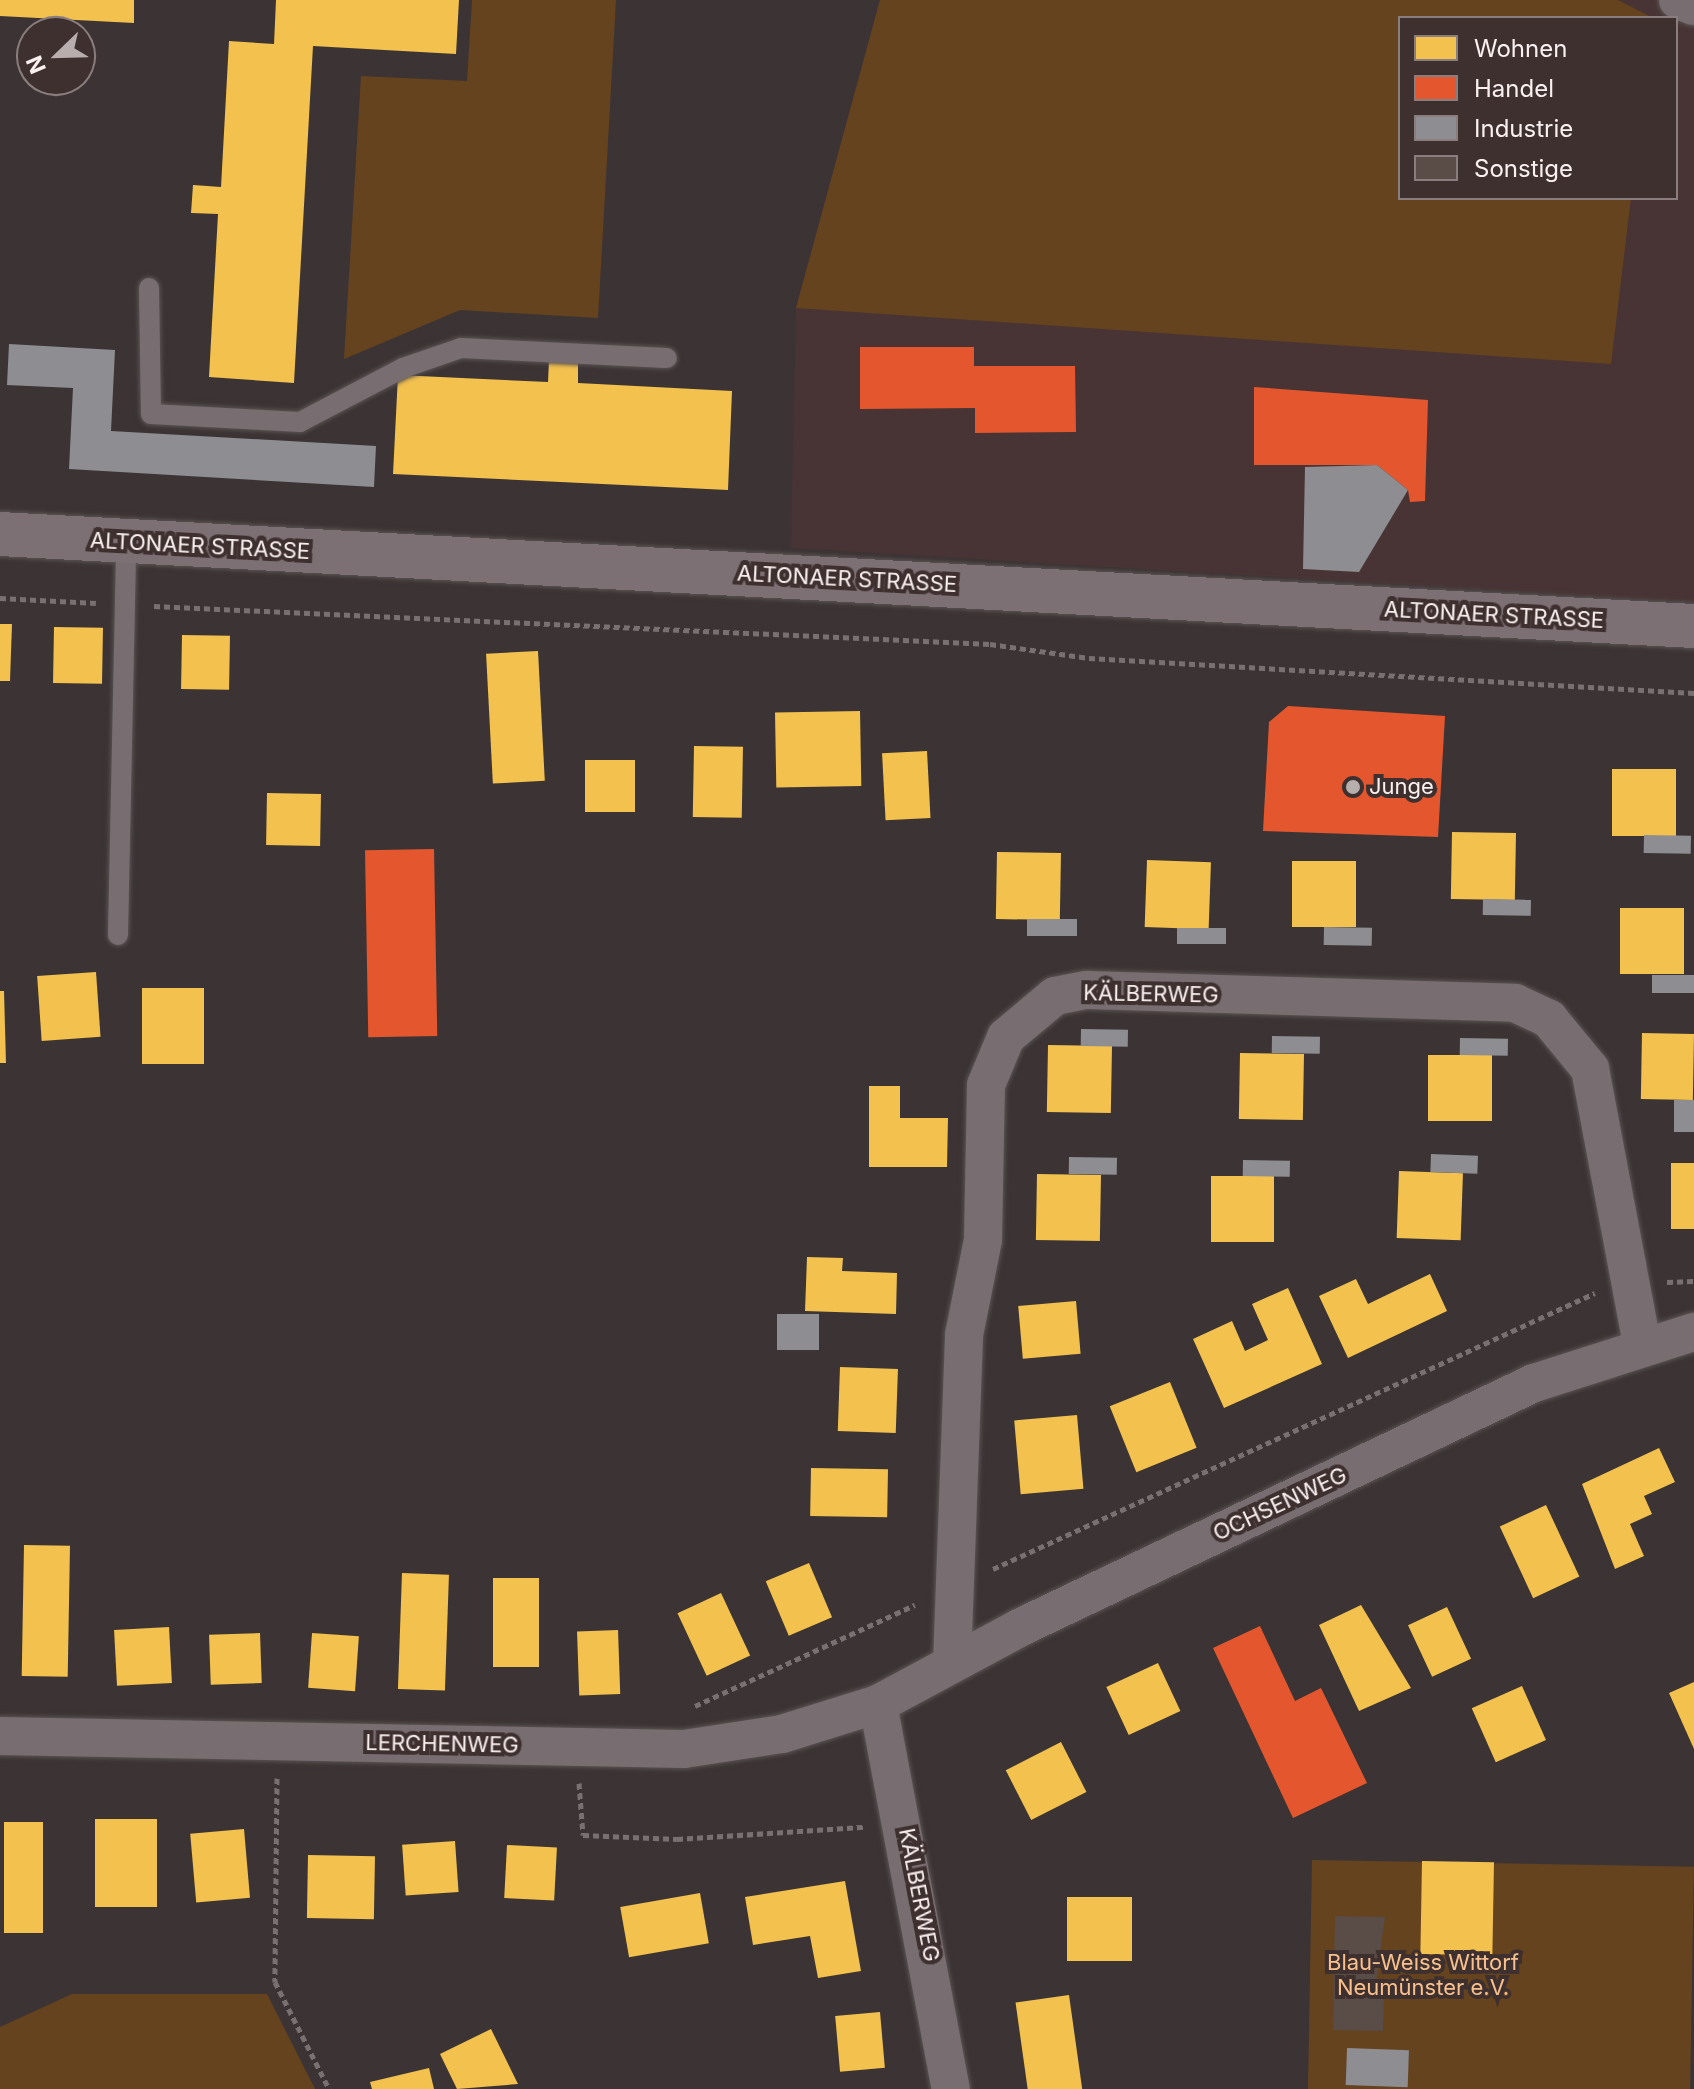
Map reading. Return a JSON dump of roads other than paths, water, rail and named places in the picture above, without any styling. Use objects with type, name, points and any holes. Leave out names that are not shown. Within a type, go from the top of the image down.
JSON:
[{"type":"main road","name":"ALTONAER STRASSE","points":[[0,534],[1694,626]]},
{"type":"street","points":[[1678,0],[1694,6]]},
{"type":"street","name":"KÄLBERWEG","points":[[952,1664],[964,1335],[983,1240],[986,1085],[1006,1037],[1055,996],[1087,990],[1515,1003],[1549,1019],[1590,1069],[1642,1343]]},
{"type":"street","name":"OCHSENWEG","points":[[878,1704],[952,1664],[1534,1383],[1642,1343],[1694,1332]]},
{"type":"street","name":"KÄLBERWEG","points":[[878,1704],[905,1823],[951,2089]]},
{"type":"street","name":"LERCHENWEG","points":[[0,1736],[684,1749],[782,1734],[878,1704]]},
{"type":"lane","points":[[149,288],[151,414],[300,422],[403,368],[461,348],[667,358]]},
{"type":"lane","points":[[118,935],[126,542]]},
{"type":"place","name":"Junge","points":[[1353,787]]},
{"type":"park label","name":"Blau-Weiss Wittorf Neumünster e.V.","points":[[1423,1974]]}]
